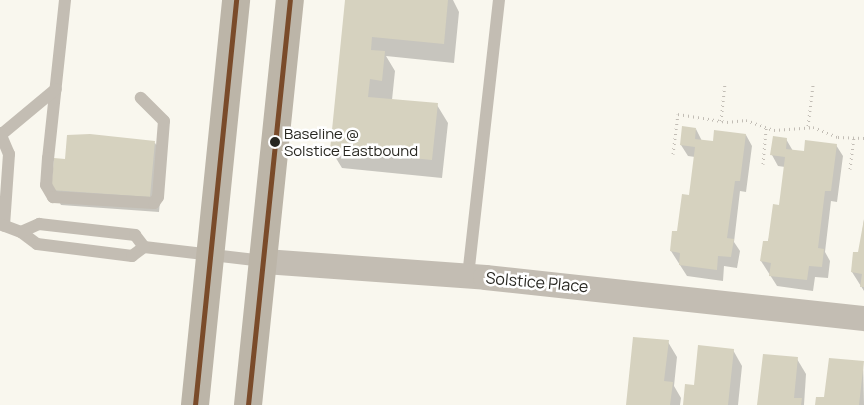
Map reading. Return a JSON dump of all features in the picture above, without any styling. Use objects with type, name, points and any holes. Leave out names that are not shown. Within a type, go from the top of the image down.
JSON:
[{"type":"main road","points":[[196,405],[236,0]]},
{"type":"main road","points":[[248,405],[290,0]]},
{"type":"street","name":"Solstice Place","points":[[264,261],[468,276],[864,318]]},
{"type":"lane","points":[[65,0],[46,185],[53,197],[154,203],[158,197],[164,121],[141,98]]},
{"type":"lane","points":[[468,276],[499,0]]},
{"type":"lane","points":[[21,232],[39,224],[135,235],[144,247],[132,256],[37,244],[21,232],[2,225],[9,154],[1,134],[56,89]]},
{"type":"lane","name":"Solstice Place","points":[[144,247],[264,261]]},
{"type":"path","points":[[721,121],[725,84]]},
{"type":"path","points":[[808,126],[813,85]]},
{"type":"path","points":[[673,154],[678,114],[721,121],[746,120],[774,130],[808,126],[823,133],[864,138]]},
{"type":"path","points":[[763,164],[766,126]]},
{"type":"path","points":[[850,169],[854,138]]},
{"type":"building","points":[[345,0],[448,0],[444,44],[372,37],[371,50],[385,51],[382,81],[370,79],[368,97],[438,103],[432,160],[330,150]]},
{"type":"building","points":[[682,126],[696,128],[695,139],[713,141],[714,130],[746,134],[740,181],[735,181],[727,238],[734,239],[731,257],[718,256],[717,270],[679,265],[680,253],[670,251],[672,231],[677,231],[682,194],[689,195],[695,147],[680,145]]},
{"type":"building","points":[[90,134],[155,141],[150,197],[51,190],[54,158],[65,159],[67,135]]},
{"type":"building","points":[[773,136],[787,138],[786,149],[804,151],[805,140],[837,144],[831,191],[825,191],[818,248],[824,249],[822,267],[809,266],[807,280],[769,276],[771,263],[760,261],[763,241],[768,241],[773,204],[779,205],[785,157],[770,155]]},
{"type":"building","points":[[864,219],[864,287],[860,287],[862,274],[851,272],[853,252],[858,252]]},
{"type":"building","points":[[633,337],[669,340],[664,381],[673,382],[670,405],[626,405]]},
{"type":"building","points":[[698,345],[734,349],[728,405],[683,405],[685,384],[694,385]]},
{"type":"building","points":[[763,354],[798,357],[794,398],[802,398],[801,405],[757,405]]},
{"type":"building","points":[[829,358],[864,361],[859,405],[815,405],[816,397],[824,397]]},
{"type":"transit line","points":[[195,405],[236,0]]},
{"type":"transit line","points":[[248,405],[290,0]]},
{"type":"place","name":"Baseline @ Solstice Eastbound","points":[[275,142]]}]
